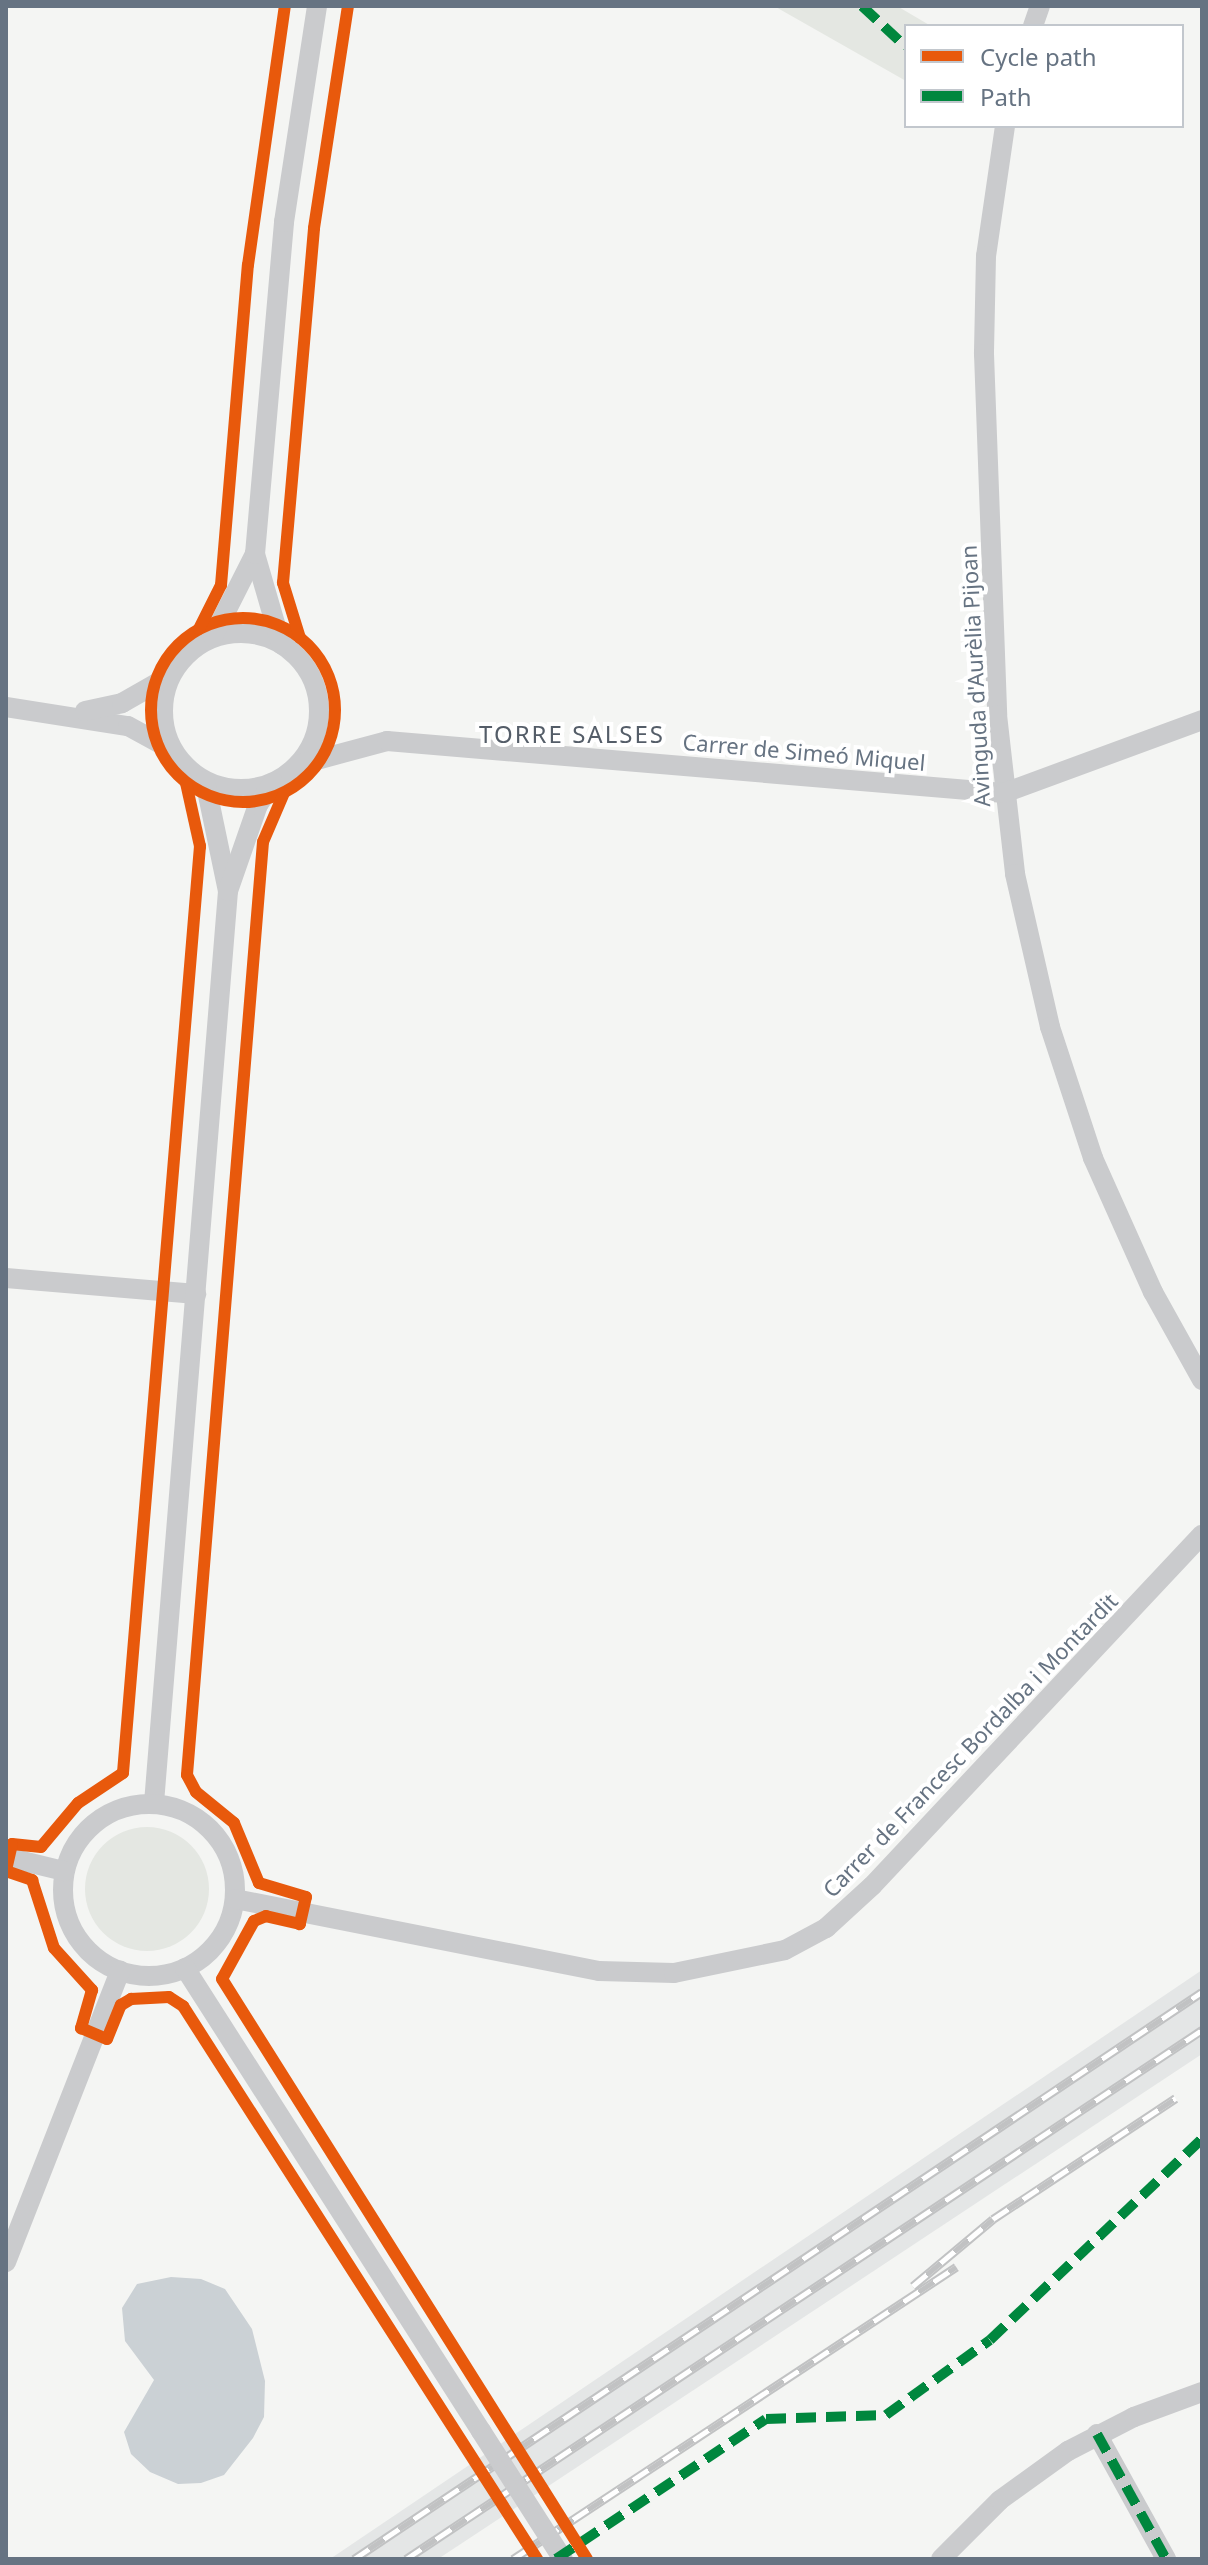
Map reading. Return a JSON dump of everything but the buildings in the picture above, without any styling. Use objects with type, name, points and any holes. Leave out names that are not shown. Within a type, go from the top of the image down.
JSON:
[{"type":"street","points":[[281,644],[255,554],[284,222],[317,6]]},
{"type":"street","name":"Avinguda d'Aurèlia Pijoan","points":[[1005,128],[984,305],[1004,793],[1028,940],[1074,1105],[1133,1250],[1202,1380]]},
{"type":"street","points":[[65,712],[122,703],[171,675],[213,637],[255,554]]},
{"type":"street","points":[[154,1803],[228,891],[258,805],[273,783],[298,765],[313,744],[320,708],[310,672],[281,644],[249,633],[213,637]]},
{"type":"street","points":[[171,675],[162,713],[172,750]]},
{"type":"street","points":[[6,707],[65,712],[128,726],[172,750],[205,781],[235,790],[273,783]]},
{"type":"street","name":"Carrer de Simeó Miquel","points":[[298,765],[387,741],[1004,793],[1202,720]]},
{"type":"street","points":[[205,781],[228,891]]},
{"type":"street","points":[[6,1278],[196,1294]]},
{"type":"street","name":"Carrer de Francesc Bordalba i Montardit","points":[[235,1899],[599,1971],[674,1973],[785,1950],[826,1928],[872,1886],[1202,1535]]},
{"type":"street","points":[[154,1803],[177,1807],[215,1834],[231,1865],[235,1899],[219,1940],[185,1968],[164,1975],[120,1971],[86,1949],[73,1932],[62,1892],[64,1871],[82,1834],[97,1820],[134,1804],[154,1803]]},
{"type":"street","points":[[6,1857],[64,1871]]},
{"type":"street","points":[[185,1968],[563,2559]]},
{"type":"street","points":[[6,2262],[120,1971]]},
{"type":"street","points":[[941,2559],[1000,2500],[1097,2434],[1202,2392]]},
{"type":"street","points":[[1097,2434],[1166,2559]]},
{"type":"shaded area","points":[[774,6],[897,6],[928,24],[904,24],[904,80]]},
{"type":"shaded area","points":[[147,1827],[171,1832],[191,1845],[204,1865],[209,1889],[204,1913],[191,1933],[171,1946],[147,1951],[123,1946],[103,1933],[90,1913],[85,1889],[90,1865],[103,1845],[123,1832]]},
{"type":"shaded area","points":[[1202,1970],[1202,2054],[438,2559],[330,2559]]},
{"type":"shaded area","points":[[171,2277],[201,2279],[225,2289],[252,2329],[265,2381],[264,2417],[253,2438],[224,2475],[201,2483],[178,2484],[150,2472],[131,2454],[124,2432],[154,2380],[125,2341],[122,2308],[137,2284]]},
{"type":"railway","points":[[354,2559],[1202,1992]]},
{"type":"railway","points":[[406,2559],[1202,2030]]},
{"type":"railway","points":[[913,2286],[993,2219],[1176,2098]]},
{"type":"railway","points":[[513,2559],[956,2267]]},
{"type":"marked path","points":[[862,6],[904,45]]},
{"type":"marked path","points":[[556,2559],[766,2419],[886,2415],[990,2340],[1202,2139]]},
{"type":"marked path","points":[[1097,2434],[1166,2559]]},
{"type":"cycle path","points":[[199,629],[221,585],[248,265],[285,6]]},
{"type":"cycle path","points":[[300,638],[283,583],[314,228],[348,6]]},
{"type":"cycle path","points":[[243,618],[278,625],[308,645],[328,675],[335,710],[328,745],[308,775],[278,795],[243,802],[208,795],[178,775],[158,745],[151,710],[158,675],[178,645],[208,625],[243,618]]},
{"type":"cycle path","points":[[186,783],[200,846],[123,1773],[78,1803],[41,1847],[12,1844],[6,1871],[32,1880],[54,1948],[92,1990],[81,2028],[107,2039],[121,2005],[131,1999],[169,1997],[183,2006],[537,2559]]},
{"type":"cycle path","points":[[284,793],[263,842],[187,1775],[196,1792],[234,1823],[259,1883],[306,1897],[300,1924],[266,1916],[254,1921],[222,1979],[587,2559]]},
{"type":"district","name":"TORRE SALSES","points":[[572,734]]}]
